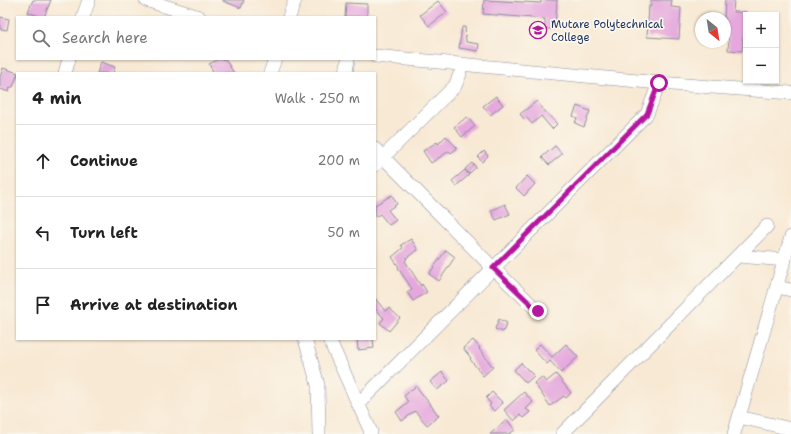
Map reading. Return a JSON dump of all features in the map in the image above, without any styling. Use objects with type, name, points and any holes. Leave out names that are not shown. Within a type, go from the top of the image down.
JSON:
[{"type":"street","points":[[83,16],[89,0]]},
{"type":"street","points":[[146,0],[196,16]]},
{"type":"street","points":[[289,16],[295,0]]},
{"type":"street","points":[[376,56],[659,83],[791,93]]},
{"type":"street","points":[[65,72],[69,60]]},
{"type":"street","points":[[270,72],[275,60]]},
{"type":"street","points":[[346,72],[348,60]]},
{"type":"street","points":[[460,74],[455,86],[378,157],[538,311]]},
{"type":"street","points":[[358,404],[647,114],[659,83]]},
{"type":"street","points":[[562,434],[767,226]]},
{"type":"street","points":[[734,434],[791,237]]},
{"type":"street","points":[[739,256],[784,260]]},
{"type":"street","points":[[777,287],[791,290]]},
{"type":"street","points":[[305,340],[318,385],[319,434]]},
{"type":"street","points":[[329,340],[372,433]]},
{"type":"street","points":[[739,418],[791,429]]},
{"type":"building","points":[[33,0],[51,0],[44,16],[38,16],[28,12]]},
{"type":"building","points":[[223,0],[244,0],[241,8]]},
{"type":"building","points":[[484,0],[541,3],[541,0],[557,0],[555,29],[545,29],[545,19],[483,14]]},
{"type":"building","points":[[651,0],[672,0],[671,7],[681,8],[679,39],[647,37],[649,6],[651,6]]},
{"type":"building","points":[[725,0],[734,0],[733,12],[743,12],[742,51],[728,50],[728,48],[731,48],[731,12],[724,12]]},
{"type":"building","points":[[438,1],[447,12],[429,26],[420,15]]},
{"type":"building","points":[[346,3],[367,4],[367,16],[345,16]]},
{"type":"building","points":[[0,17],[9,19],[7,30],[0,29]]},
{"type":"building","points":[[462,27],[465,27],[466,42],[479,44],[478,51],[459,48]]},
{"type":"building","points":[[217,60],[226,60],[233,72],[213,72],[209,64]]},
{"type":"building","points":[[101,62],[115,67],[113,72],[97,72]]},
{"type":"building","points":[[3,68],[16,72],[16,79],[13,87],[10,87],[9,92],[0,89],[0,77]]},
{"type":"building","points":[[496,96],[503,105],[490,115],[483,106]]},
{"type":"building","points":[[537,101],[557,124],[552,129],[541,116],[532,124],[526,117],[524,119],[520,114]]},
{"type":"building","points":[[577,106],[590,111],[584,127],[575,123],[577,118],[573,116]]},
{"type":"building","points":[[467,117],[475,126],[462,137],[454,127]]},
{"type":"building","points":[[446,136],[457,148],[451,153],[449,151],[431,163],[423,151],[437,142],[438,144]]},
{"type":"building","points":[[555,146],[562,154],[549,165],[542,157]]},
{"type":"building","points":[[484,151],[488,156],[482,162],[478,157]]},
{"type":"building","points":[[472,163],[476,167],[469,174],[465,169]]},
{"type":"building","points":[[465,170],[469,175],[456,186],[452,181]]},
{"type":"building","points":[[527,176],[535,184],[524,196],[516,188]]},
{"type":"building","points":[[392,195],[397,204],[388,210],[396,220],[389,225],[380,214],[376,216],[376,204]]},
{"type":"building","points":[[505,204],[510,214],[496,220],[491,211]]},
{"type":"building","points":[[411,239],[418,250],[406,258],[407,259],[405,261],[421,286],[422,284],[427,292],[413,301],[407,292],[412,289],[392,257],[403,248],[401,245]]},
{"type":"building","points":[[446,250],[455,257],[439,281],[429,274]]},
{"type":"building","points":[[376,299],[385,311],[389,308],[400,318],[389,331],[380,323],[384,318],[376,310]]},
{"type":"building","points":[[499,319],[507,323],[503,332],[495,329]]},
{"type":"building","points":[[357,340],[373,340],[374,348],[358,350]]},
{"type":"building","points":[[473,340],[493,367],[483,376],[463,348]]},
{"type":"building","points":[[540,344],[552,357],[566,344],[578,357],[561,373],[550,361],[547,364],[534,350]]},
{"type":"building","points":[[521,363],[534,376],[526,383],[514,370]]},
{"type":"building","points":[[442,372],[449,381],[437,390],[430,382]]},
{"type":"building","points":[[556,374],[571,393],[566,398],[564,396],[550,406],[534,383],[542,377],[546,382]]},
{"type":"building","points":[[416,386],[439,416],[427,425],[415,411],[402,421],[396,412],[408,402],[404,396]]},
{"type":"building","points":[[492,392],[503,403],[494,411],[489,406],[491,404],[486,398]]},
{"type":"building","points":[[524,392],[533,402],[526,409],[530,412],[523,418],[520,415],[514,421],[504,410]]},
{"type":"building","points":[[507,420],[515,430],[509,434],[490,434]]},
{"type":"place","name":"Mutare Polytechnical College","points":[[538,30]]},
{"type":"route","points":[[538,311],[493,268],[647,114],[659,83]]}]
